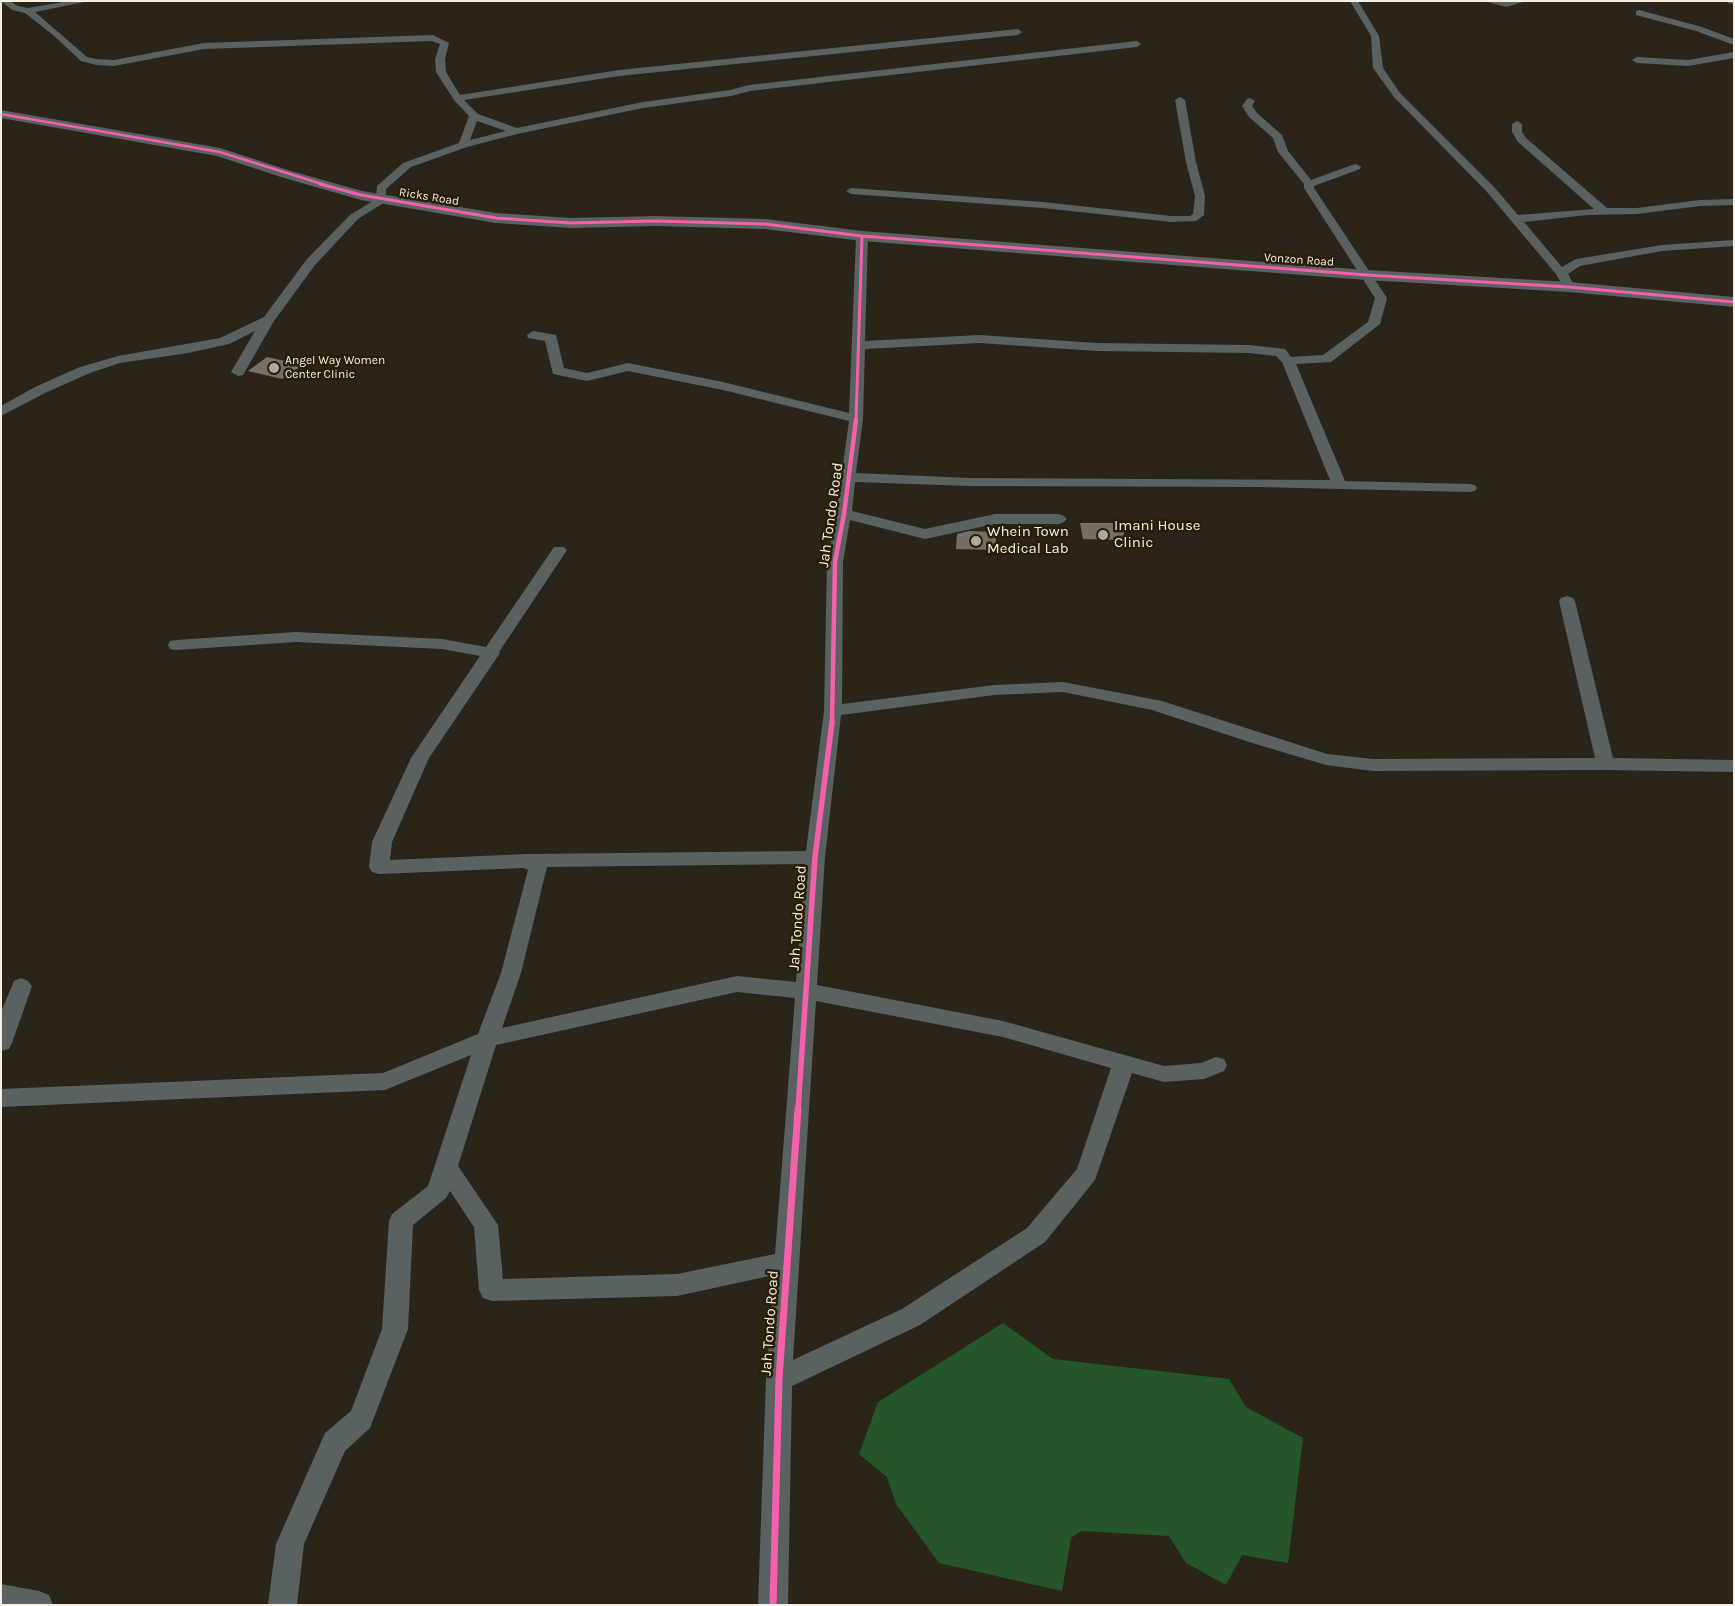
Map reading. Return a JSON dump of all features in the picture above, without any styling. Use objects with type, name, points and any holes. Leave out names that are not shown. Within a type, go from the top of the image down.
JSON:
[{"type":"street","points":[[4,1],[15,8],[28,11],[85,1]]},
{"type":"street","points":[[1354,1],[1375,36],[1378,68],[1397,95],[1491,190],[1565,280],[1576,263],[1662,248],[1734,243]]},
{"type":"street","points":[[1488,1],[1506,4],[1522,1]]},
{"type":"street","points":[[28,11],[56,33],[84,60],[96,62],[114,63],[204,46],[433,38],[445,43],[440,59],[441,72],[457,98],[474,116],[516,131]]},
{"type":"street","points":[[1640,13],[1700,29],[1734,42]]},
{"type":"street","points":[[457,98],[619,73],[1018,32]]},
{"type":"street","points":[[238,372],[268,320],[310,262],[354,217],[381,200],[380,188],[407,165],[463,145],[516,131],[643,105],[786,83],[1137,44]]},
{"type":"street","points":[[1637,60],[1688,63],[1734,55]]},
{"type":"street","points":[[850,191],[1043,205],[1171,219],[1192,219],[1198,215],[1200,196],[1191,162],[1180,100]]},
{"type":"street","points":[[1250,101],[1247,106],[1253,115],[1278,137],[1284,152],[1309,184],[1309,188],[1381,298],[1374,324],[1326,359],[1288,361]]},
{"type":"street","name":"Ricks Road","points":[[1,114],[220,152],[286,174],[381,200],[496,218],[571,223],[655,221],[765,224],[862,236]]},
{"type":"street","points":[[463,145],[474,116]]},
{"type":"street","points":[[1517,124],[1516,132],[1522,140],[1604,211]]},
{"type":"street","points":[[1309,184],[1356,167]]},
{"type":"street","points":[[1516,219],[1604,211],[1626,212],[1700,202],[1734,202]]},
{"type":"street","name":"Vonzon Road","points":[[862,236],[1367,275],[1565,280],[1688,299],[1734,302]]},
{"type":"street","name":"Jah Tondo Road","points":[[772,1605],[779,1379],[815,857],[833,711],[835,562],[844,514],[856,419],[862,236]]},
{"type":"street","points":[[1,412],[40,390],[85,370],[154,352],[188,349],[224,341],[268,320]]},
{"type":"street","points":[[532,335],[551,338],[558,371],[587,377],[628,367],[723,386],[856,419]]},
{"type":"street","points":[[858,345],[980,339],[1096,347],[1249,349],[1280,352],[1288,361],[1339,485]]},
{"type":"street","points":[[849,477],[970,482],[1470,488]]},
{"type":"street","points":[[844,514],[925,534],[995,519],[1059,519]]},
{"type":"street","points":[[559,550],[523,602],[492,653],[420,758],[382,842],[380,867],[527,861],[815,857]]},
{"type":"street","points":[[1567,601],[1605,764]]},
{"type":"street","points":[[176,645],[296,637],[442,644],[492,653]]},
{"type":"street","points":[[833,711],[930,696],[994,690],[1063,687],[1156,705],[1326,759],[1373,765],[1605,764],[1734,766]]},
{"type":"street","points":[[282,1605],[290,1544],[335,1442],[361,1419],[395,1329],[401,1220],[438,1191],[487,1039],[511,973],[538,868],[527,861]]},
{"type":"street","points":[[1,1098],[385,1081],[487,1039],[737,984],[806,990],[1003,1029],[1164,1074],[1204,1071],[1216,1065]]},
{"type":"street","points":[[1,1043],[22,986]]},
{"type":"street","points":[[779,1379],[911,1317],[1036,1235],[1087,1173],[1124,1062]]},
{"type":"street","points":[[446,1167],[486,1225],[492,1290],[677,1285],[787,1262]]},
{"type":"street","points":[[1,1598],[39,1605]]},
{"type":"green space","points":[[1003,1323],[1053,1359],[1229,1379],[1246,1407],[1303,1438],[1288,1563],[1242,1555],[1226,1585],[1186,1563],[1169,1536],[1081,1531],[1071,1538],[1062,1591],[939,1563],[896,1504],[887,1477],[859,1454],[878,1402]]},
{"type":"building","name":"Angel Way Women Center Clinic","points":[[267,357],[303,365],[282,379],[248,371]]},
{"type":"building","name":"Imani House Clinic","points":[[1080,523],[1122,523],[1125,540],[1083,539]]},
{"type":"building","name":"Whein Town Medical Lab","points":[[969,531],[996,532],[996,550],[956,549],[957,534]]},
{"type":"cycle path","points":[[1,114],[220,152],[286,174],[361,195],[496,218],[571,223],[655,221],[765,224],[862,236],[1367,275],[1569,287],[1734,302]]},
{"type":"cycle path","points":[[773,1605],[779,1379],[815,857],[833,711],[835,562],[844,514],[856,419],[862,236]]},
{"type":"place","name":"Angel Way Women Center Clinic","points":[[274,368]]},
{"type":"place","name":"Imani House Clinic","points":[[1103,535]]},
{"type":"place","name":"Whein Town Medical Lab","points":[[976,541]]}]
